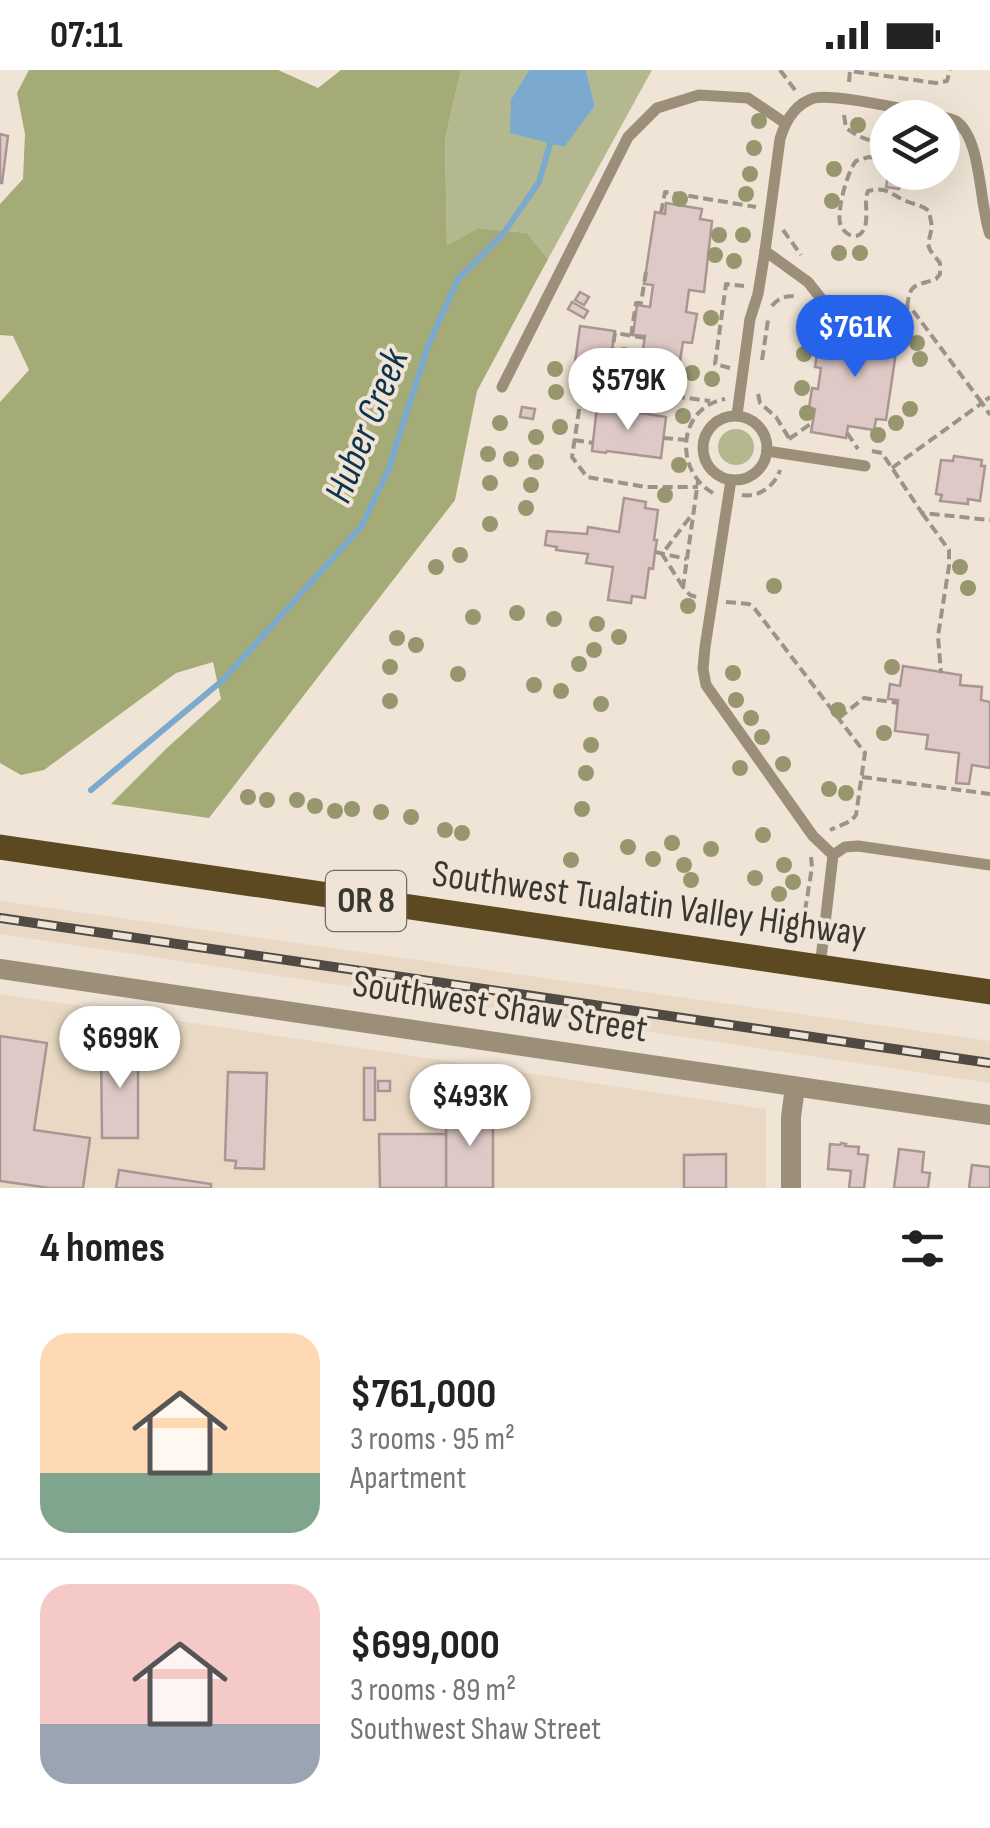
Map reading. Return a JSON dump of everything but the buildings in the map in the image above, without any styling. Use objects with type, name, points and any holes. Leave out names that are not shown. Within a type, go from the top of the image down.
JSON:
[{"type":"main road","name":"Southwest Tualatin Valley Highway","points":[[0,848],[990,992]]},
{"type":"street","name":"Southwest Shaw Street","points":[[0,969],[990,1114]]},
{"type":"street","points":[[791,1188],[795,1087]]},
{"type":"lane","points":[[502,388],[628,137],[657,108],[699,95],[748,98],[785,123]]},
{"type":"lane","points":[[737,415],[780,140],[785,123],[801,104],[815,98],[846,100],[956,122],[966,133],[974,154],[990,234]]},
{"type":"lane","points":[[765,251],[808,282],[842,331]]},
{"type":"lane","points":[[737,415],[752,420],[762,430],[768,452],[755,474],[730,486],[708,465],[703,445],[712,425],[737,415]]},
{"type":"lane","points":[[768,452],[865,466]]},
{"type":"lane","points":[[730,486],[703,669],[706,685],[813,836],[833,855]]},
{"type":"lane","points":[[820,967],[833,855],[845,847],[990,865]]},
{"type":"path","points":[[846,100],[850,71],[936,83],[946,81],[950,70]]},
{"type":"path","points":[[773,115],[796,92]]},
{"type":"path","points":[[834,114],[844,115],[846,128],[870,141]]},
{"type":"path","points":[[870,159],[861,158],[851,166],[839,218],[841,229],[848,235],[855,237],[865,228],[865,199],[870,190]]},
{"type":"path","points":[[884,190],[929,210],[932,227],[928,244],[940,263],[936,279],[912,288],[907,308]]},
{"type":"path","points":[[662,213],[665,192],[756,207]]},
{"type":"path","points":[[782,227],[808,265]]},
{"type":"path","points":[[632,336],[636,303],[641,304],[646,272]]},
{"type":"path","points":[[731,376],[732,369],[714,364],[726,284],[744,286]]},
{"type":"path","points":[[762,360],[773,304],[789,296],[806,299]]},
{"type":"path","points":[[835,298],[915,312],[990,415]]},
{"type":"path","points":[[645,338],[615,333],[610,364],[664,395],[714,402]]},
{"type":"path","points":[[620,370],[595,383],[581,396],[572,457],[587,477],[646,487],[699,485]]},
{"type":"path","points":[[728,392],[702,409],[687,432],[688,462],[699,485],[712,493],[730,486],[752,496],[770,487],[779,475],[784,430]]},
{"type":"path","points":[[758,394],[760,403]]},
{"type":"path","points":[[892,468],[990,397]]},
{"type":"path","points":[[721,398],[760,403],[776,416],[789,438],[806,441]]},
{"type":"path","points":[[789,438],[812,422]]},
{"type":"path","points":[[846,433],[858,449]]},
{"type":"path","points":[[663,438],[686,440]]},
{"type":"path","points":[[574,440],[593,442]]},
{"type":"path","points":[[841,446],[882,453],[949,550],[938,636],[941,672]]},
{"type":"path","points":[[683,586],[699,485]]},
{"type":"path","points":[[922,513],[990,520]]},
{"type":"path","points":[[659,553],[693,514]]},
{"type":"path","points":[[659,553],[687,559]]},
{"type":"path","points":[[659,553],[690,595],[749,604],[755,609],[865,753],[858,805],[851,821],[801,842],[811,856],[812,867],[805,911]]},
{"type":"path","points":[[839,718],[864,698],[898,703]]},
{"type":"path","points":[[862,777],[990,794]]},
{"type":"path","points":[[961,790],[962,783]]},
{"type":"shaded area","points":[[0,901],[990,1041],[990,1083],[0,934]]},
{"type":"shaded area","points":[[0,994],[766,1109],[766,1188],[0,1188]]},
{"type":"green space","points":[[29,70],[278,70],[318,88],[341,70],[461,70],[445,139],[447,246],[478,228],[527,233],[548,259],[477,391],[455,500],[209,818],[111,804],[221,699],[213,662],[176,673],[44,770],[21,775],[0,763],[0,402],[29,370],[13,336],[0,335],[0,204],[23,179],[25,134],[17,93]]},
{"type":"green space","points":[[461,70],[529,70],[511,99],[551,142],[563,147],[595,106],[586,70],[652,70],[548,259],[527,233],[478,228],[447,247],[445,139]]},
{"type":"green space","points":[[736,429],[749,434],[754,447],[749,460],[736,465],[723,460],[718,447],[723,434]]},
{"type":"water","points":[[529,70],[586,70],[595,106],[564,147],[510,133],[511,99]]},
{"type":"waterway","name":"Huber Creek","points":[[91,790],[223,680],[361,527],[388,471],[428,346],[458,279],[503,234],[539,182],[552,137]]},
{"type":"railway","points":[[0,918],[990,1063]]}]
